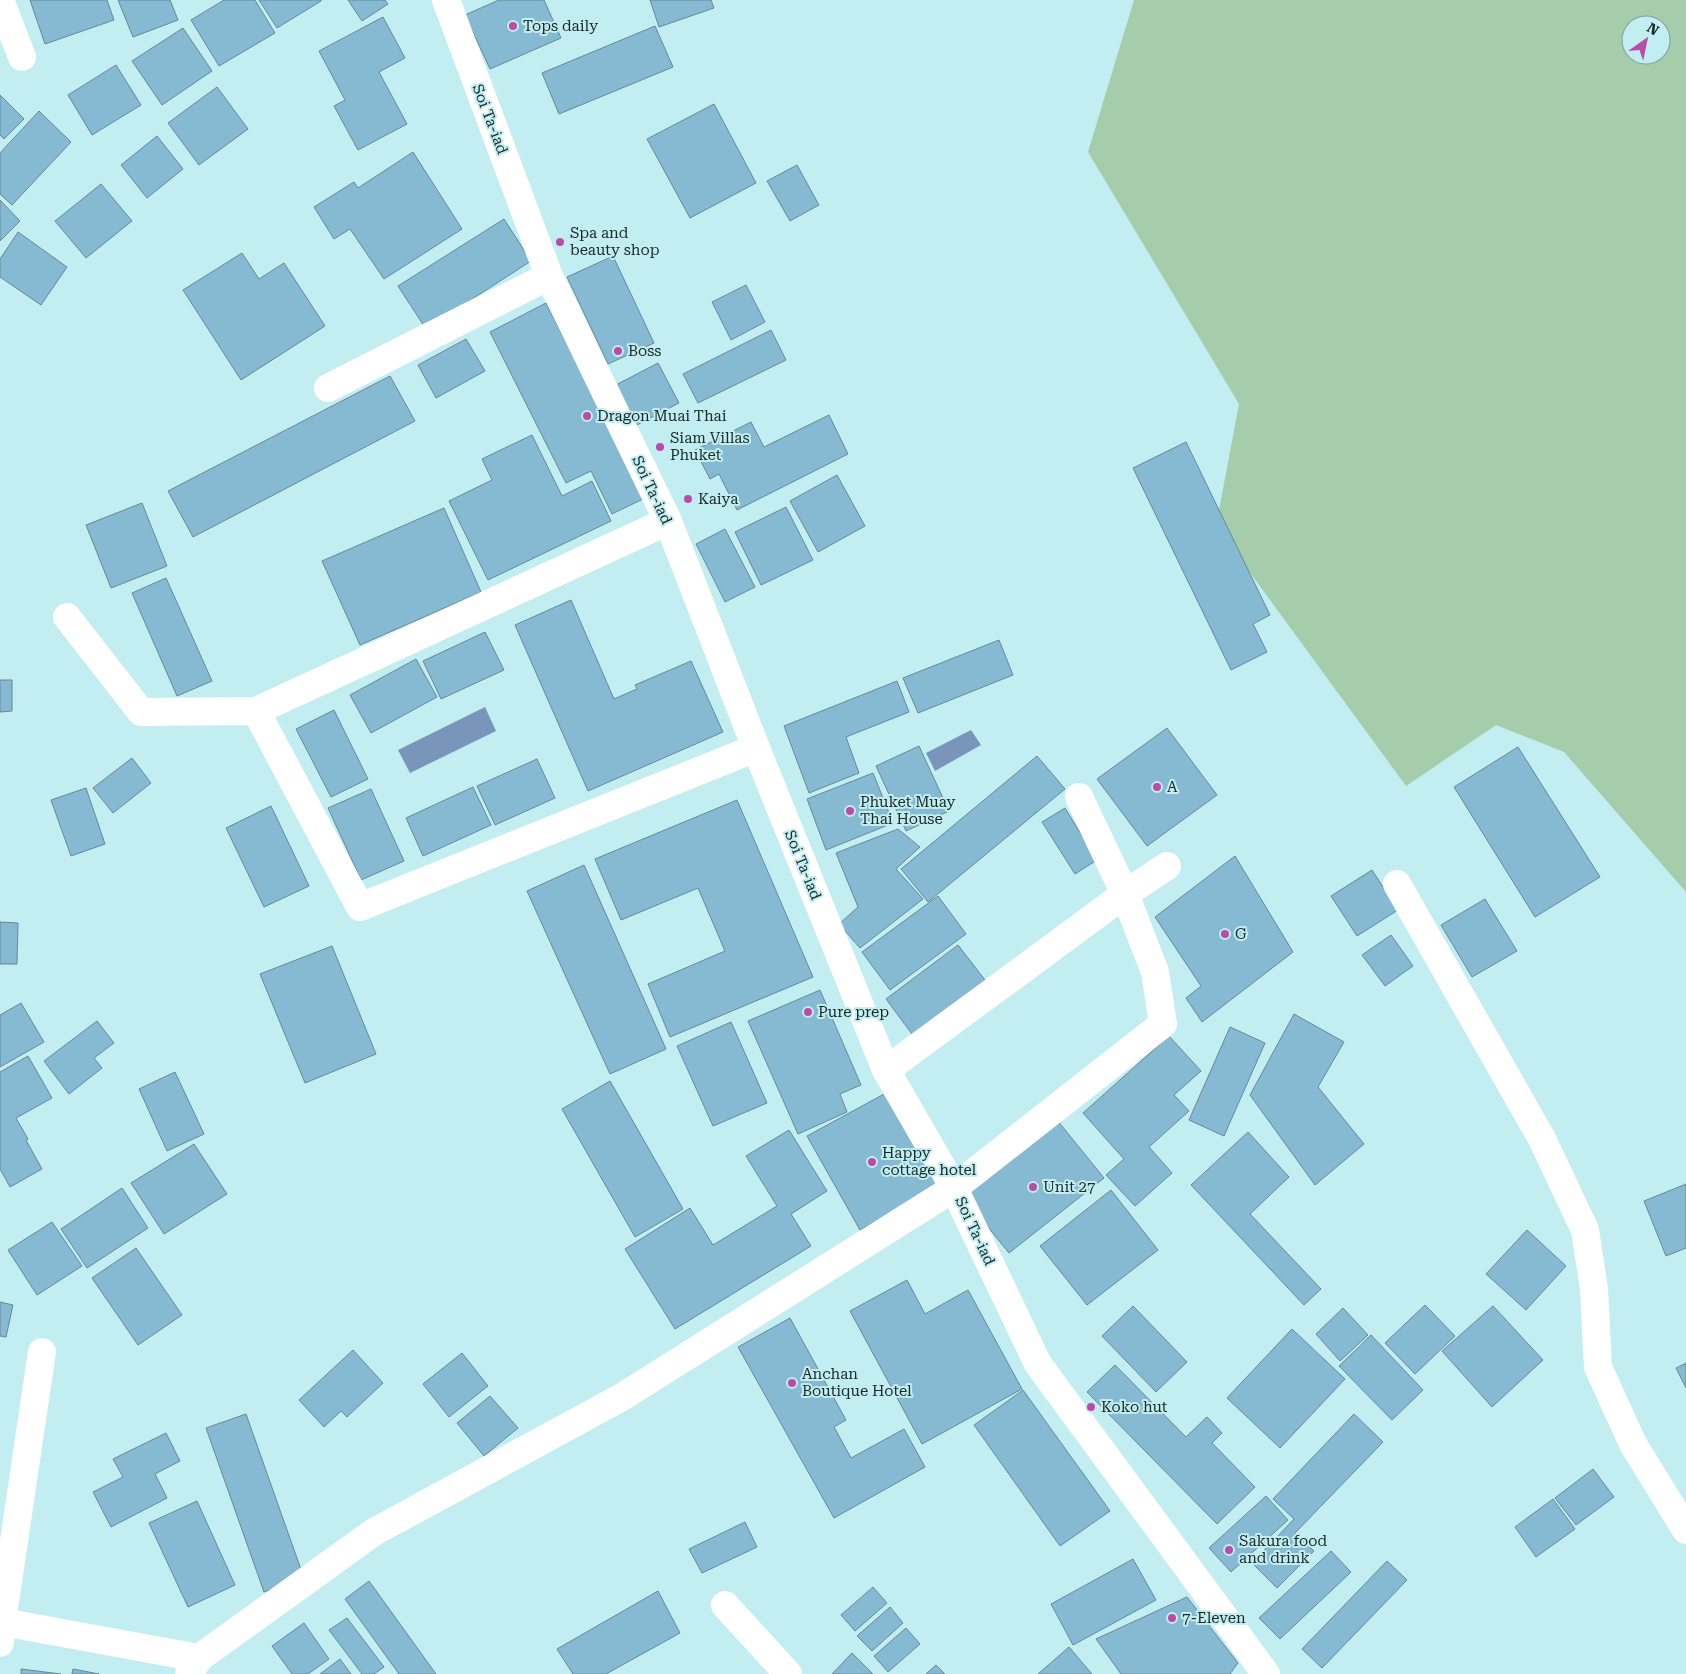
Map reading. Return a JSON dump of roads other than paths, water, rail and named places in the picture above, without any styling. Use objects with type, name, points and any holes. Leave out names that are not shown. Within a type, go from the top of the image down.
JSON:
[{"type":"street","points":[[0,0],[22,57]]},
{"type":"street","name":"Soi Ta-iad","points":[[446,0],[550,276],[668,521],[756,748],[886,1070],[954,1188],[1038,1364],[1266,1674]]},
{"type":"street","points":[[328,388],[550,276]]},
{"type":"street","points":[[67,617],[141,712],[256,711],[668,521]]},
{"type":"street","points":[[256,711],[360,907],[756,748]]},
{"type":"street","points":[[42,1352],[1,1633],[194,1666],[374,1532],[622,1397],[954,1188],[1163,1024],[1155,972],[1125,894],[1079,797]]},
{"type":"street","points":[[886,1070],[1125,894],[1167,866]]},
{"type":"street","points":[[1397,884],[1542,1139],[1585,1230],[1594,1289],[1598,1367],[1633,1444],[1686,1530]]},
{"type":"street","points":[[725,1604],[788,1674]]},
{"type":"water","points":[[485,707],[496,731],[410,773],[398,750]]},
{"type":"water","points":[[971,730],[981,745],[935,771],[926,753]]},
{"type":"place","name":"Tops daily","points":[[513,26]]},
{"type":"place","name":"Spa and beauty shop","points":[[560,242]]},
{"type":"place","name":"Boss","points":[[618,351]]},
{"type":"place","name":"Dragon Muai Thai","points":[[587,416]]},
{"type":"place","name":"Siam Villas Phuket","points":[[660,447]]},
{"type":"place","name":"Kaiya","points":[[688,499]]},
{"type":"place","name":"A","points":[[1157,787]]},
{"type":"place","name":"Phuket Muay Thai House","points":[[850,811]]},
{"type":"place","name":"G","points":[[1225,934]]},
{"type":"place","name":"Pure prep","points":[[808,1012]]},
{"type":"place","name":"Happy cottage hotel","points":[[872,1162]]},
{"type":"place","name":"Unit 27","points":[[1033,1187]]},
{"type":"place","name":"Anchan Boutique Hotel","points":[[792,1383]]},
{"type":"place","name":"Koko hut","points":[[1091,1407]]},
{"type":"place","name":"Sakura food and drink","points":[[1229,1550]]},
{"type":"place","name":"7-Eleven","points":[[1172,1618]]}]
